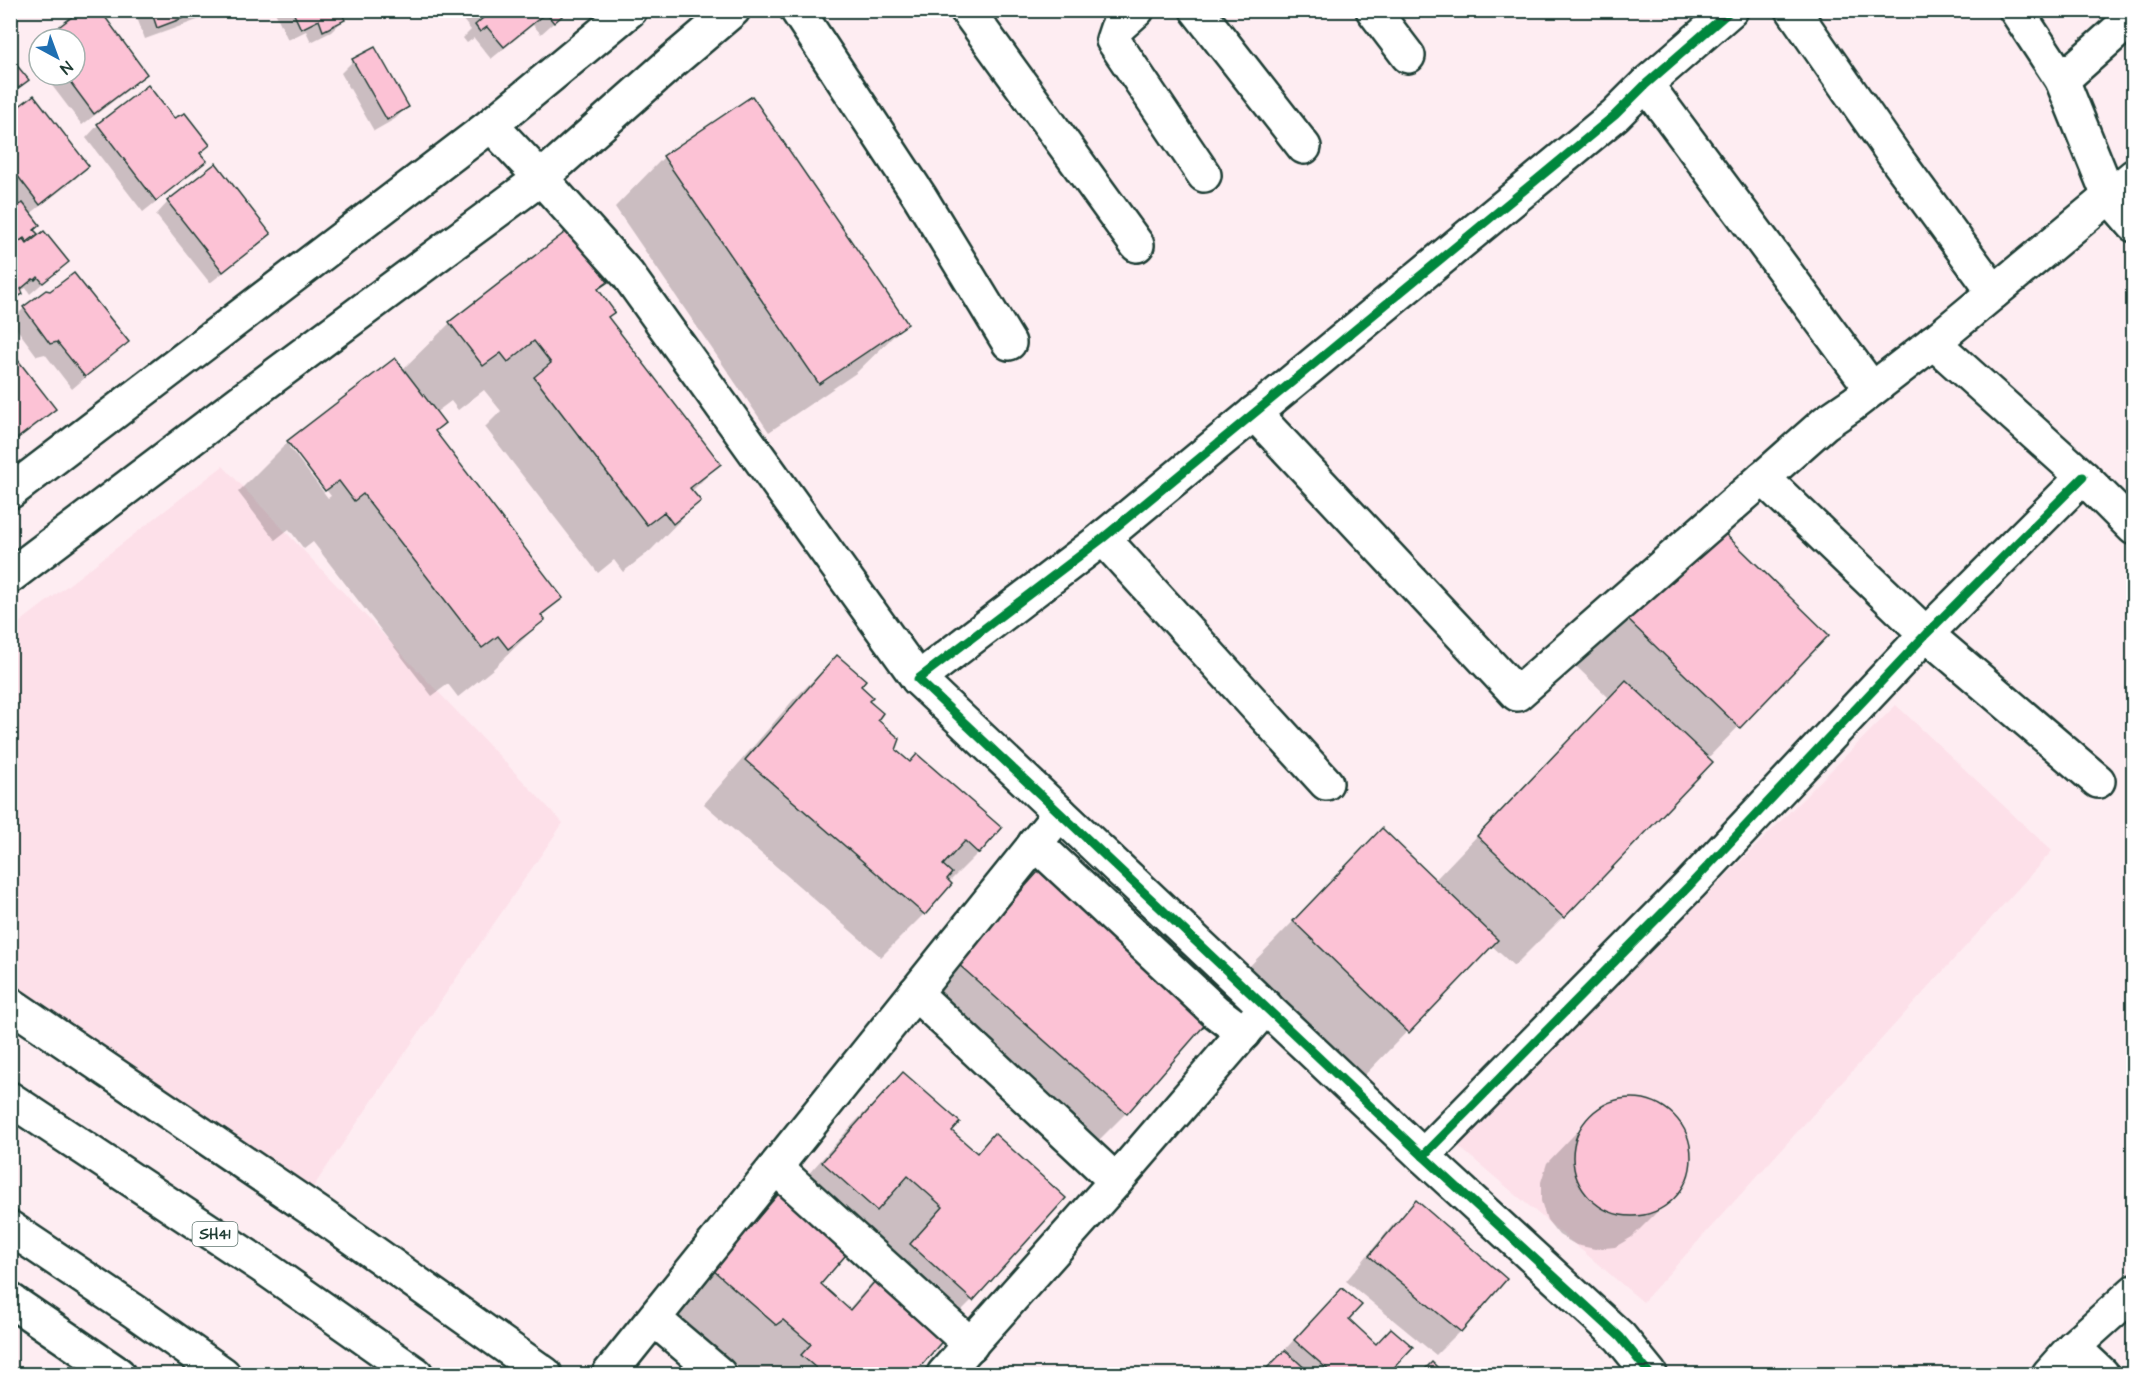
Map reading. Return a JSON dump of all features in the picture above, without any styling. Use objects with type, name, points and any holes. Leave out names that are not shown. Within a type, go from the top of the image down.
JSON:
[{"type":"street","points":[[10,492],[491,125],[630,10]]},
{"type":"street","points":[[10,576],[260,386],[541,178],[733,10]]},
{"type":"street","points":[[797,10],[920,196],[1009,343]]},
{"type":"street","points":[[967,10],[1137,245]]},
{"type":"street","points":[[1137,10],[1117,28],[1113,40],[1204,175]]},
{"type":"street","points":[[1197,10],[1304,147]]},
{"type":"street","points":[[1373,10],[1408,56]]},
{"type":"street","points":[[918,679],[1103,538],[1615,115],[1646,84],[1731,10]]},
{"type":"street","points":[[1793,10],[1898,161],[1994,292]]},
{"type":"street","points":[[2016,10],[2062,80],[2121,186],[2133,225]]},
{"type":"street","points":[[2062,80],[2133,16]]},
{"type":"street","points":[[1646,84],[1872,389]]},
{"type":"street","points":[[491,125],[628,275],[918,679],[1423,1156],[1620,1337],[1650,1374]]},
{"type":"street","points":[[1254,413],[1517,694],[1825,423],[1933,342],[2121,186]]},
{"type":"street","points":[[1933,342],[2083,477],[2133,528]]},
{"type":"street","points":[[1423,1156],[1690,885],[1926,634],[2083,477]]},
{"type":"street","points":[[1762,478],[1926,634],[2098,781]]},
{"type":"street","points":[[1103,538],[1326,783]]},
{"type":"street","points":[[609,1374],[1059,813]]},
{"type":"street","points":[[1035,843],[1216,1012],[1244,1033]]},
{"type":"street","points":[[915,993],[1116,1181]]},
{"type":"street","points":[[10,1004],[322,1216],[545,1374]]},
{"type":"street","points":[[944,1374],[1116,1181],[1266,1007]]},
{"type":"street","name":"SH41","points":[[10,1099],[262,1266],[416,1374]]},
{"type":"street","points":[[776,1167],[971,1345]]},
{"type":"street","points":[[10,1228],[223,1374]]},
{"type":"street","points":[[2049,1374],[2073,1347],[2133,1292]]},
{"type":"street","points":[[10,1300],[118,1374]]},
{"type":"street","points":[[654,1319],[719,1374]]},
{"type":"street","points":[[2073,1347],[2102,1374]]},
{"type":"shaded area","points":[[223,466],[563,823],[311,1190],[11,989],[11,629]]},
{"type":"shaded area","points":[[1896,705],[2052,851],[1643,1302],[1458,1146]]},
{"type":"building","points":[[81,10],[100,10],[147,74],[94,114],[74,87],[87,87],[87,27],[59,27]]},
{"type":"building","points":[[151,10],[204,10],[157,28]]},
{"type":"building","points":[[292,10],[340,10],[345,20],[323,31],[319,20],[301,29]]},
{"type":"building","points":[[477,10],[569,10],[554,23],[546,13],[504,47],[487,27],[480,32],[475,25],[483,18]]},
{"type":"building","points":[[375,47],[409,107],[387,120],[352,59]]},
{"type":"building","points":[[10,57],[27,78],[27,81],[10,94]]},
{"type":"building","points":[[148,85],[174,118],[185,113],[210,145],[200,153],[207,161],[156,201],[97,124]]},
{"type":"building","points":[[34,95],[89,166],[40,205],[10,166],[10,113]]},
{"type":"building","points":[[752,96],[908,324],[819,384],[663,156]]},
{"type":"building","points":[[216,163],[271,234],[223,272],[167,201]]},
{"type":"building","points":[[11,195],[19,205],[23,203],[40,225],[34,230],[38,234],[27,242],[24,238],[10,248]]},
{"type":"building","points":[[568,230],[608,282],[598,289],[615,312],[608,317],[721,464],[690,488],[701,501],[673,524],[664,512],[647,525],[534,377],[551,363],[534,341],[508,362],[501,353],[483,366],[449,322]]},
{"type":"building","points":[[44,231],[69,262],[43,283],[38,277],[33,279],[21,289],[23,294],[16,298],[10,291],[10,249],[23,239],[27,244]]},
{"type":"building","points":[[74,273],[129,342],[85,377],[57,342],[50,344],[23,307]]},
{"type":"building","points":[[10,350],[56,409],[10,444]]},
{"type":"building","points":[[395,358],[445,423],[435,431],[563,598],[541,615],[545,620],[508,649],[498,636],[482,648],[363,494],[354,501],[339,481],[325,491],[287,441]]},
{"type":"building","points":[[1715,524],[1829,635],[1740,728],[1624,616]]},
{"type":"building","points":[[837,655],[866,680],[861,686],[873,697],[869,701],[883,713],[878,720],[900,739],[896,750],[910,762],[917,754],[1002,828],[979,854],[965,841],[943,865],[952,873],[947,879],[952,884],[925,915],[745,760]]},
{"type":"building","points":[[1626,680],[1713,762],[1564,918],[1477,836]]},
{"type":"building","points":[[1382,828],[1498,940],[1409,1033],[1293,921]]},
{"type":"building","points":[[1046,863],[1216,1012],[1127,1114],[957,963]]},
{"type":"building","points":[[903,1072],[960,1122],[952,1131],[977,1153],[994,1133],[1066,1198],[973,1301],[910,1244],[943,1207],[908,1176],[877,1211],[822,1162]]},
{"type":"building","points":[[1632,1098],[1654,1103],[1674,1115],[1686,1135],[1691,1157],[1686,1179],[1674,1199],[1654,1211],[1632,1216],[1610,1211],[1590,1199],[1578,1179],[1573,1157],[1578,1135],[1590,1115],[1610,1103]]},
{"type":"building","points":[[782,1190],[851,1249],[821,1284],[850,1310],[876,1280],[945,1338],[914,1374],[823,1374],[801,1355],[811,1344],[783,1320],[776,1325],[713,1270]]},
{"type":"building","points":[[1416,1200],[1507,1279],[1461,1332],[1369,1256]]},
{"type":"building","points":[[1342,1288],[1362,1305],[1349,1319],[1376,1344],[1391,1328],[1413,1347],[1388,1374],[1333,1374],[1294,1340]]},
{"type":"building","points":[[1285,1350],[1311,1374],[1261,1374]]},
{"type":"building","points":[[1432,1362],[1444,1374],[1420,1374]]},
{"type":"cycle path","points":[[1650,1374],[1620,1337],[1423,1156],[918,679],[1103,538],[1615,115],[1646,84],[1731,10]]},
{"type":"cycle path","points":[[1423,1156],[1690,885],[1926,634],[2083,477]]}]
